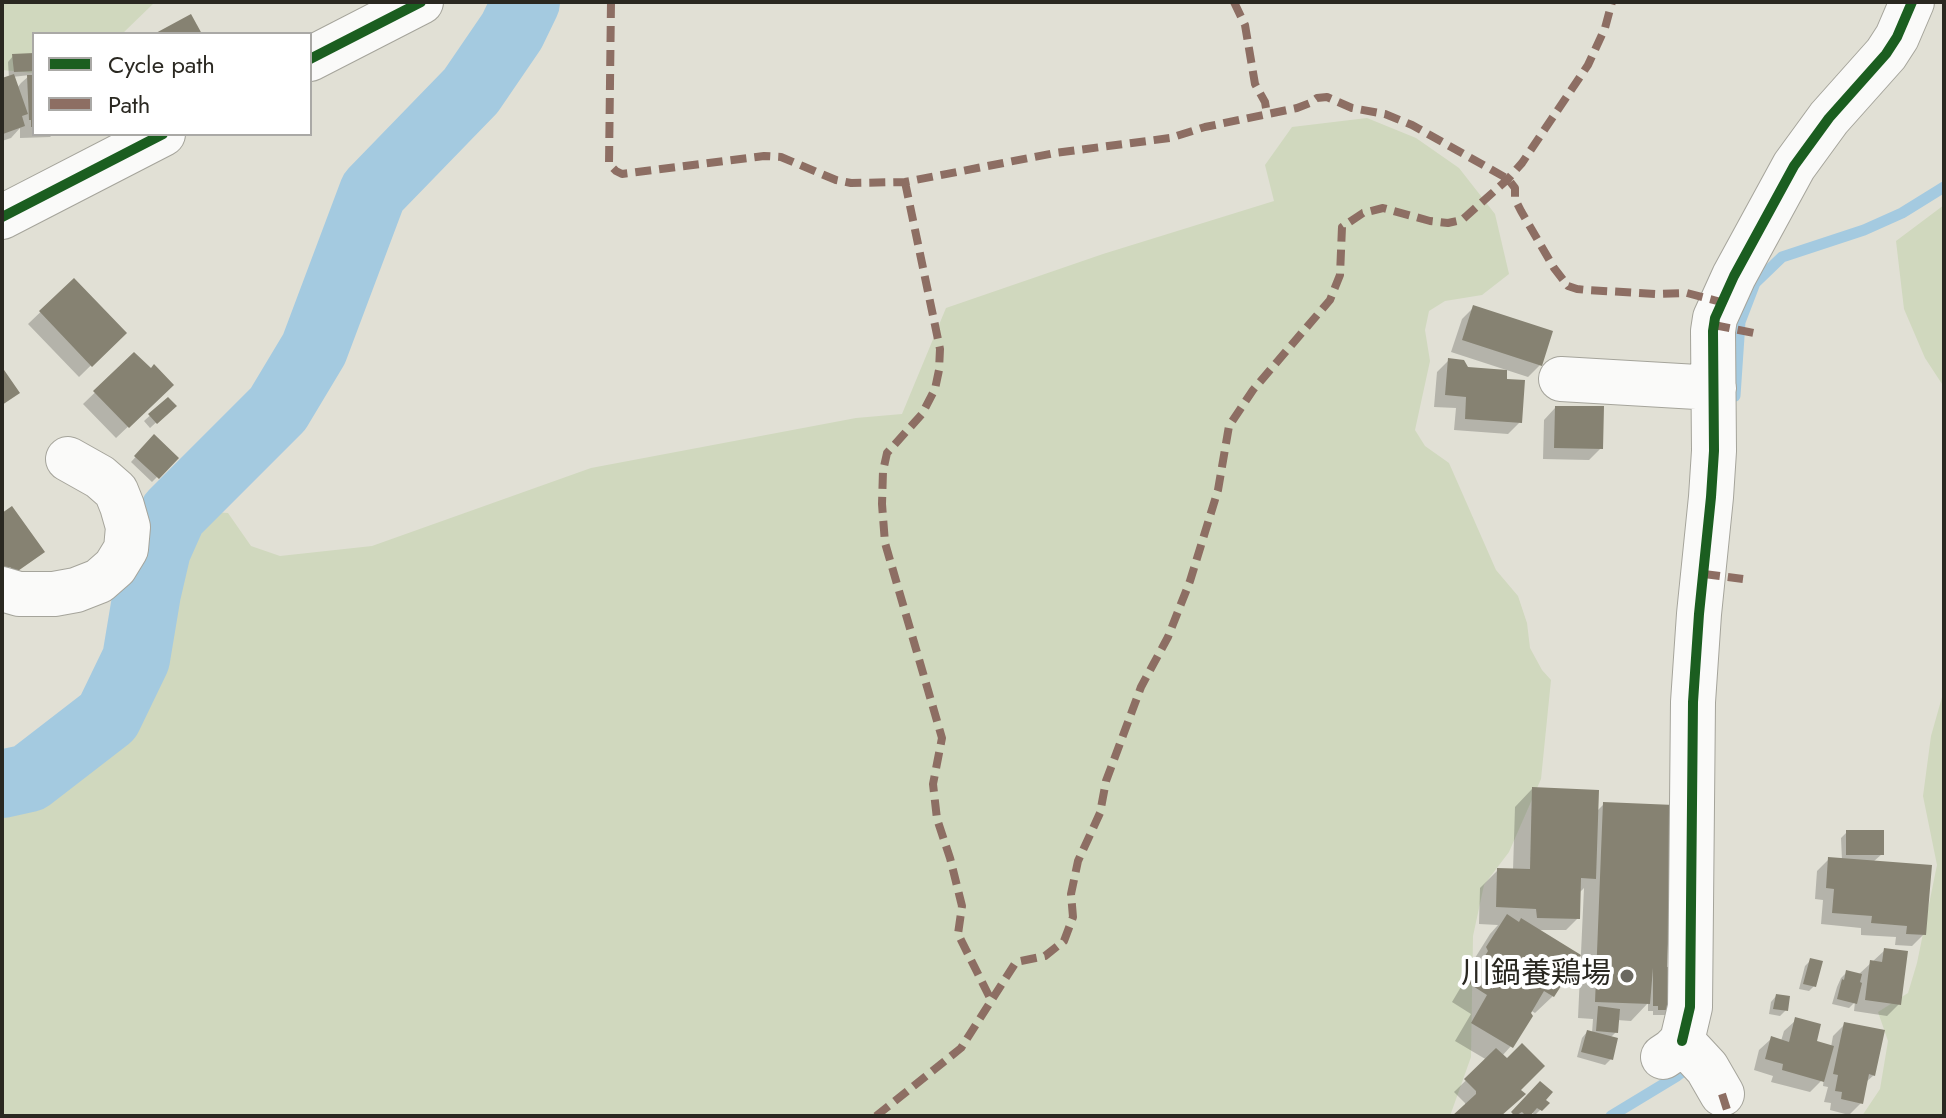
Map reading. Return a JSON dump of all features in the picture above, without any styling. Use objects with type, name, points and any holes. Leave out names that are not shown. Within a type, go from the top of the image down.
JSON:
[{"type":"street","points":[[312,58],[421,2]]},
{"type":"street","points":[[1692,1062],[1693,702],[1714,451],[1714,325],[1734,276],[1794,166],[1829,118],[1886,54],[1912,2]]},
{"type":"street","points":[[2,217],[159,136]]},
{"type":"street","points":[[1561,379],[1714,388]]},
{"type":"street","points":[[2,589],[19,594],[54,594],[76,590],[99,581],[115,567],[126,549],[128,527],[116,491],[100,477],[68,459]]},
{"type":"green space","points":[[2,2],[155,2],[124,32],[32,32],[32,73],[2,70]]},
{"type":"green space","points":[[1367,118],[1416,138],[1459,168],[1495,214],[1509,274],[1482,295],[1445,301],[1429,311],[1425,330],[1430,361],[1415,430],[1425,446],[1449,463],[1496,570],[1518,596],[1527,623],[1530,648],[1551,680],[1541,779],[1509,852],[1484,885],[1473,936],[1471,1057],[1450,1116],[2,1116],[2,806],[71,780],[114,724],[147,661],[173,542],[196,511],[228,513],[251,546],[280,556],[372,546],[591,468],[856,418],[902,414],[946,308],[1103,254],[1274,201],[1265,165],[1292,127]]},
{"type":"green space","points":[[1944,205],[1944,387],[1925,358],[1904,309],[1896,241]]},
{"type":"green space","points":[[1944,690],[1944,1116],[1862,1116],[1880,1089],[1888,1041],[1878,1012],[1908,993],[1937,865],[1923,796],[1931,736]]},
{"type":"building","points":[[191,14],[201,32],[158,32]]},
{"type":"building","points":[[32,53],[32,71],[14,72],[12,54]]},
{"type":"building","points":[[14,74],[28,114],[22,116],[25,126],[3,134],[2,78]]},
{"type":"building","points":[[27,75],[32,75],[32,127]]},
{"type":"building","points":[[74,278],[127,333],[92,367],[39,311]]},
{"type":"building","points":[[1473,305],[1553,331],[1542,366],[1462,340]]},
{"type":"building","points":[[134,352],[151,368],[154,364],[174,385],[129,428],[93,391]]},
{"type":"building","points":[[1448,358],[1464,360],[1468,367],[1507,370],[1507,379],[1525,380],[1522,423],[1465,419],[1466,397],[1445,395]]},
{"type":"building","points":[[2,367],[20,393],[2,405]]},
{"type":"building","points":[[168,397],[177,406],[157,424],[148,414]]},
{"type":"building","points":[[1555,406],[1604,406],[1603,449],[1554,448]]},
{"type":"building","points":[[154,434],[179,458],[159,479],[134,456]]},
{"type":"building","points":[[12,506],[45,552],[15,573],[10,567],[2,572],[2,513]]},
{"type":"building","points":[[1532,787],[1599,790],[1596,879],[1581,878],[1580,919],[1537,918],[1536,909],[1496,907],[1497,868],[1530,869]]},
{"type":"building","points":[[1603,802],[1674,805],[1667,967],[1673,967],[1673,1010],[1658,1010],[1658,1006],[1653,1006],[1653,968],[1650,1004],[1595,1002]]},
{"type":"building","points":[[1846,830],[1884,830],[1884,855],[1846,855]]},
{"type":"building","points":[[1828,857],[1932,865],[1926,935],[1906,934],[1907,926],[1871,923],[1872,916],[1832,913],[1834,889],[1826,888]]},
{"type":"building","points":[[1507,914],[1519,922],[1521,918],[1581,955],[1554,997],[1544,991],[1513,1048],[1471,1023],[1487,995],[1468,983]]},
{"type":"building","points":[[1884,948],[1908,951],[1901,1005],[1865,1000],[1870,960],[1882,962]]},
{"type":"building","points":[[1810,958],[1823,961],[1816,987],[1803,984]]},
{"type":"building","points":[[1846,970],[1862,974],[1857,1004],[1837,999]]},
{"type":"building","points":[[1776,994],[1790,996],[1788,1011],[1773,1009]]},
{"type":"building","points":[[1598,1006],[1620,1009],[1618,1033],[1596,1031]]},
{"type":"building","points":[[1795,1017],[1821,1024],[1817,1041],[1834,1046],[1824,1082],[1782,1070],[1783,1064],[1765,1059],[1771,1036],[1789,1042]]},
{"type":"building","points":[[1844,1022],[1885,1030],[1875,1076],[1869,1074],[1863,1104],[1841,1099],[1842,1092],[1835,1091],[1838,1075],[1833,1074]]},
{"type":"building","points":[[1587,1030],[1618,1038],[1613,1060],[1581,1052]]},
{"type":"building","points":[[1522,1043],[1545,1066],[1521,1090],[1526,1094],[1501,1116],[1452,1116],[1476,1094],[1464,1079],[1496,1048],[1507,1058]]},
{"type":"building","points":[[1540,1081],[1553,1092],[1546,1100],[1550,1103],[1542,1111],[1537,1108],[1530,1116],[1522,1112],[1515,1116],[1511,1112]]},
{"type":"waterway","points":[[2,784],[29,778],[108,717],[136,659],[157,550],[173,514],[278,409],[314,349],[373,192],[471,91],[512,31],[526,2]]},
{"type":"waterway","points":[[1735,396],[1740,322],[1755,283],[1782,257],[1864,230],[1902,213],[1944,187]]},
{"type":"waterway","points":[[1611,1116],[1691,1065]]},
{"type":"marked path","points":[[611,2],[609,164],[622,174],[764,156],[781,157],[836,180],[851,183],[905,182],[1055,153],[1170,138],[1205,127],[1297,108],[1317,98],[1327,97],[1352,108],[1385,114],[1412,125],[1508,179],[1515,188],[1515,199],[1521,211],[1568,286],[1587,290],[1687,293],[1721,302]]},
{"type":"marked path","points":[[1234,2],[1245,25],[1255,84],[1265,102],[1267,114]]},
{"type":"marked path","points":[[876,1116],[961,1048],[1016,962],[1045,956],[1064,941],[1073,917],[1071,894],[1078,861],[1100,813],[1106,781],[1141,687],[1168,637],[1190,581],[1218,490],[1229,426],[1253,390],[1330,300],[1340,275],[1342,227],[1363,213],[1383,208],[1430,221],[1448,223],[1462,220],[1522,163],[1588,65],[1605,28],[1612,2]]},
{"type":"marked path","points":[[905,182],[940,349],[939,370],[935,389],[922,414],[887,453],[882,504],[885,543],[942,738],[933,784],[937,819],[962,906],[958,934],[992,1002]]},
{"type":"marked path","points":[[1714,325],[1759,334]]},
{"type":"marked path","points":[[1704,574],[1743,579]]},
{"type":"marked path","points":[[1722,1094],[1729,1116]]},
{"type":"cycle path","points":[[312,58],[421,2]]},
{"type":"cycle path","points":[[1682,1041],[1690,1007],[1693,702],[1714,451],[1715,318],[1734,276],[1794,166],[1829,118],[1886,54],[1912,2]]},
{"type":"cycle path","points":[[2,217],[159,136]]},
{"type":"place","name":"川鍋養鶏場","points":[[1627,976]]}]
